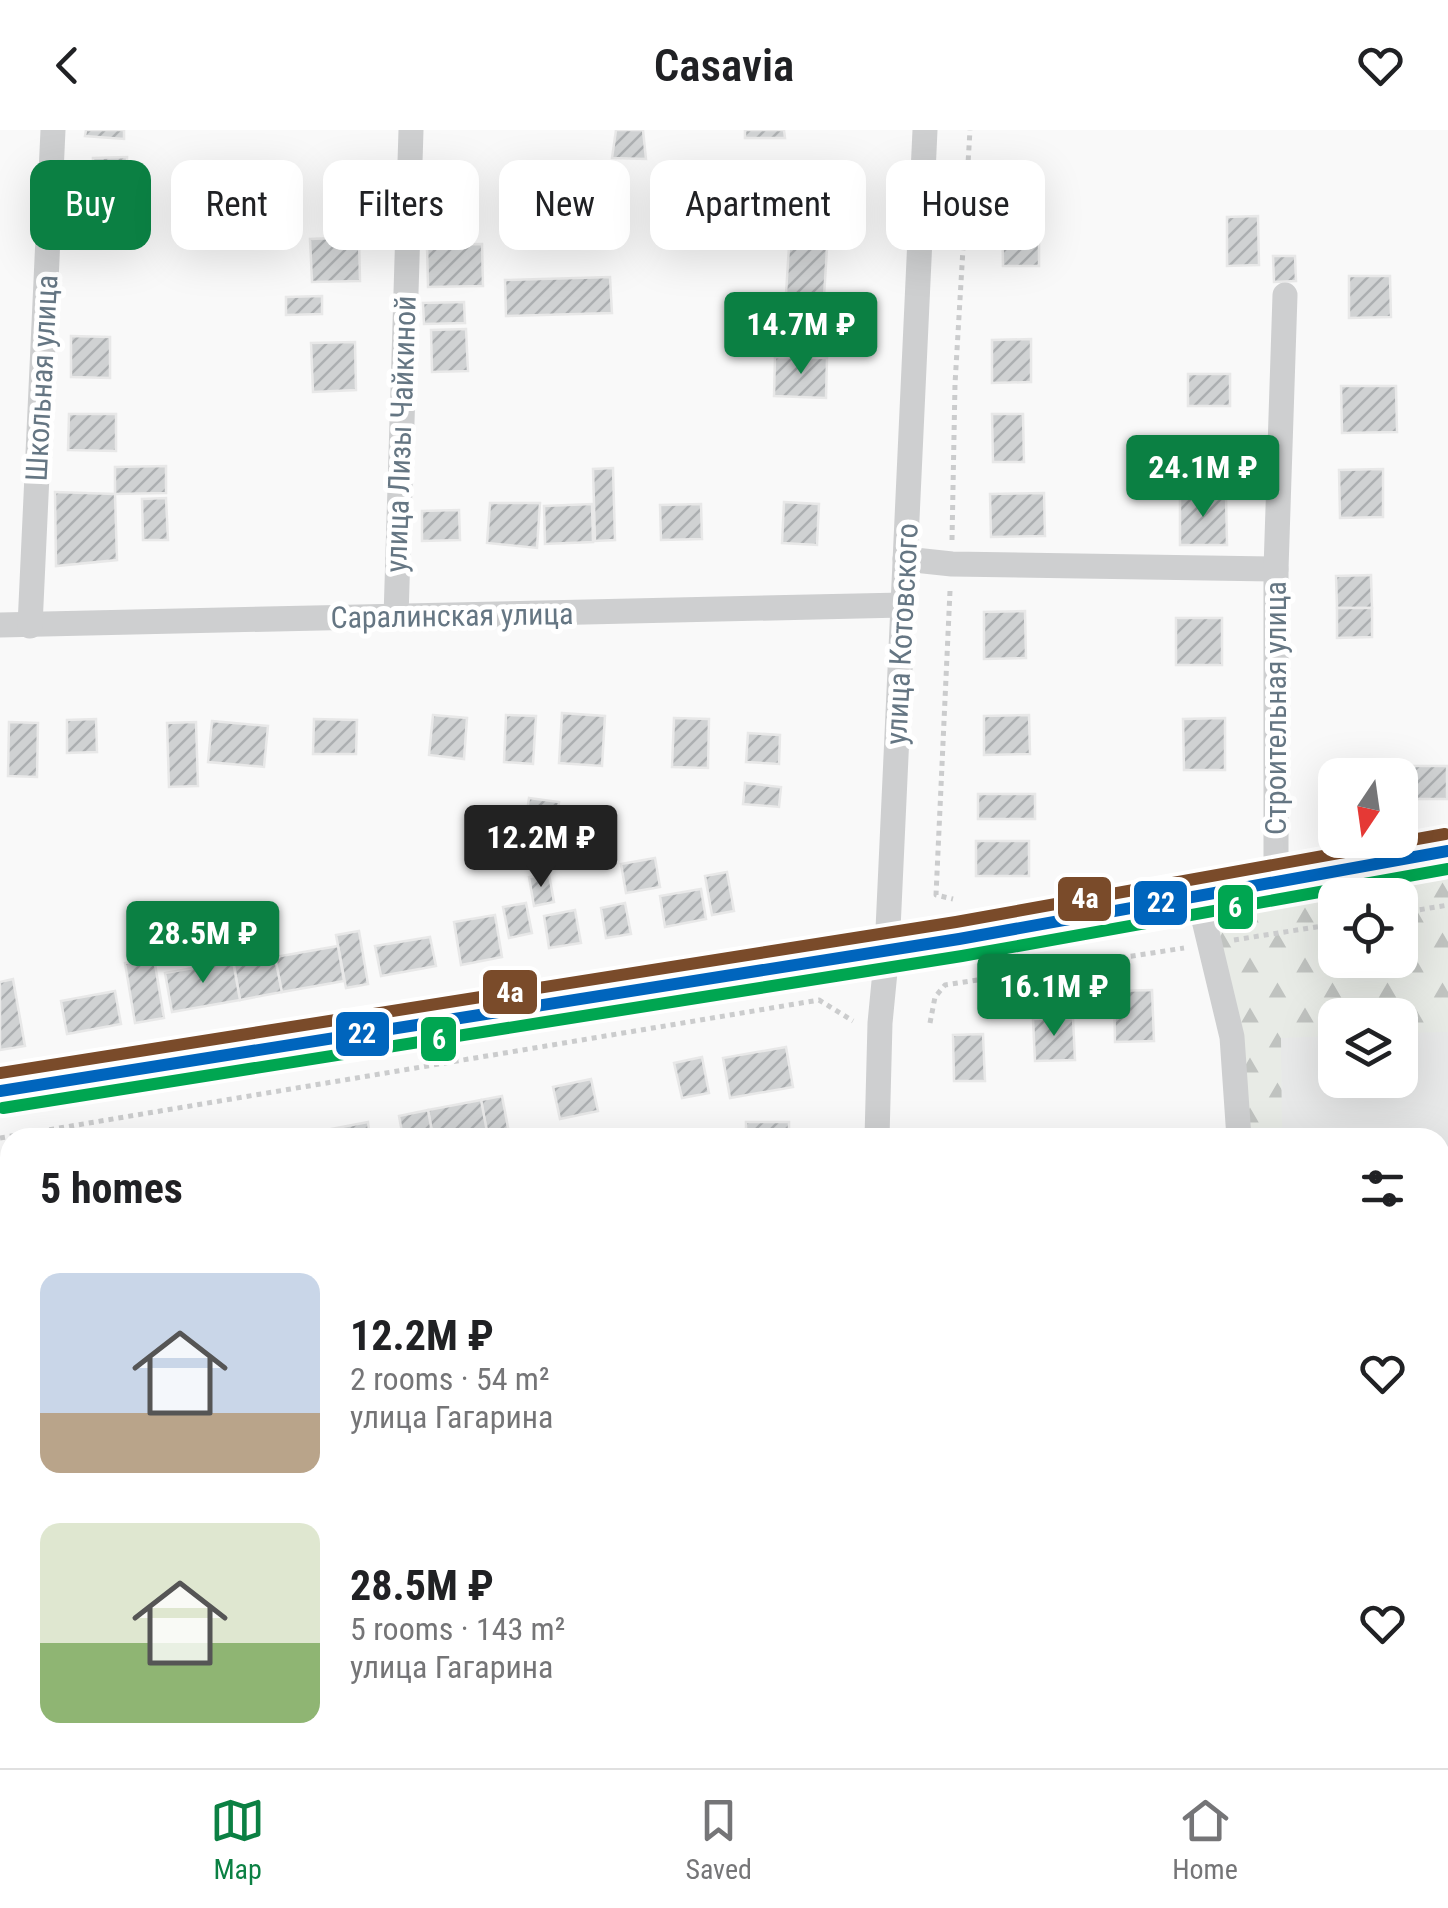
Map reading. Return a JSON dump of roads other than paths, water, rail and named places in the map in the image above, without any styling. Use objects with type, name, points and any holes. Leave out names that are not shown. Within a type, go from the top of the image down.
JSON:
[{"type":"street","name":"Школьная улица","points":[[30,626],[54,130]]},
{"type":"street","name":"улица Лизы Чайкиной","points":[[396,617],[411,130]]},
{"type":"street","name":"улица Котовского","points":[[876,1128],[880,1022],[888,951],[925,130]]},
{"type":"street","name":"Строительная улица","points":[[1276,880],[1276,568],[1285,296]]},
{"type":"street","points":[[905,560],[1276,568]]},
{"type":"street","name":"Саралинская улица","points":[[0,626],[903,605]]},
{"type":"street","points":[[0,1091],[888,951],[1448,851]]},
{"type":"street","points":[[1198,895],[1232,1036],[1238,1128]]}]
